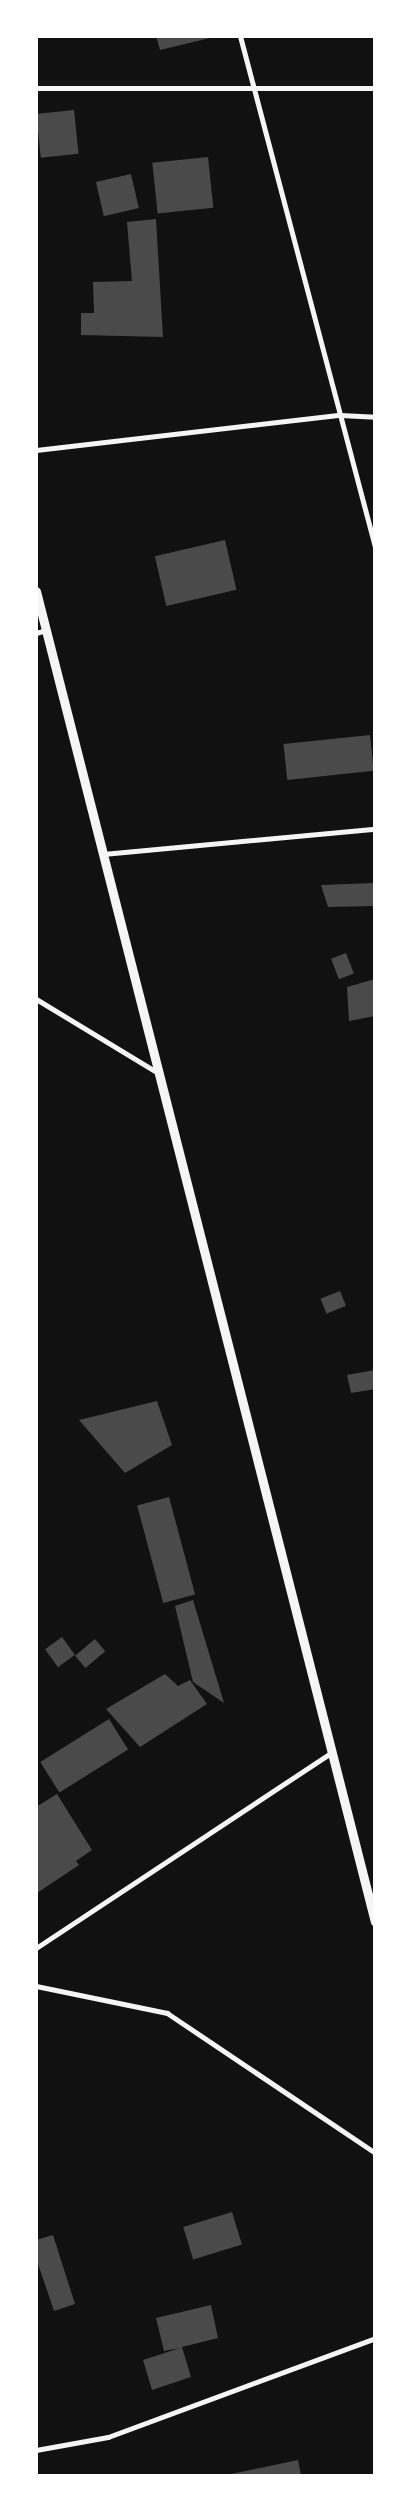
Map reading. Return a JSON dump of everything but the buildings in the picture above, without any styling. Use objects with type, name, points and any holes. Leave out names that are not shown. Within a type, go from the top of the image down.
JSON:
[{"type":"street","points":[[240,36],[375,547]]},
{"type":"street","points":[[36,88],[253,86],[375,88]]},
{"type":"street","points":[[36,450],[340,415],[375,417]]},
{"type":"street","points":[[36,591],[375,1922]]},
{"type":"street","points":[[36,633],[46,630]]},
{"type":"street","points":[[103,854],[375,829]]},
{"type":"street","points":[[36,999],[159,1074]]},
{"type":"street","points":[[36,1948],[332,1752]]},
{"type":"street","points":[[36,1986],[167,2012],[375,2153]]},
{"type":"street","points":[[36,2450],[108,2437],[375,2338]]}]
